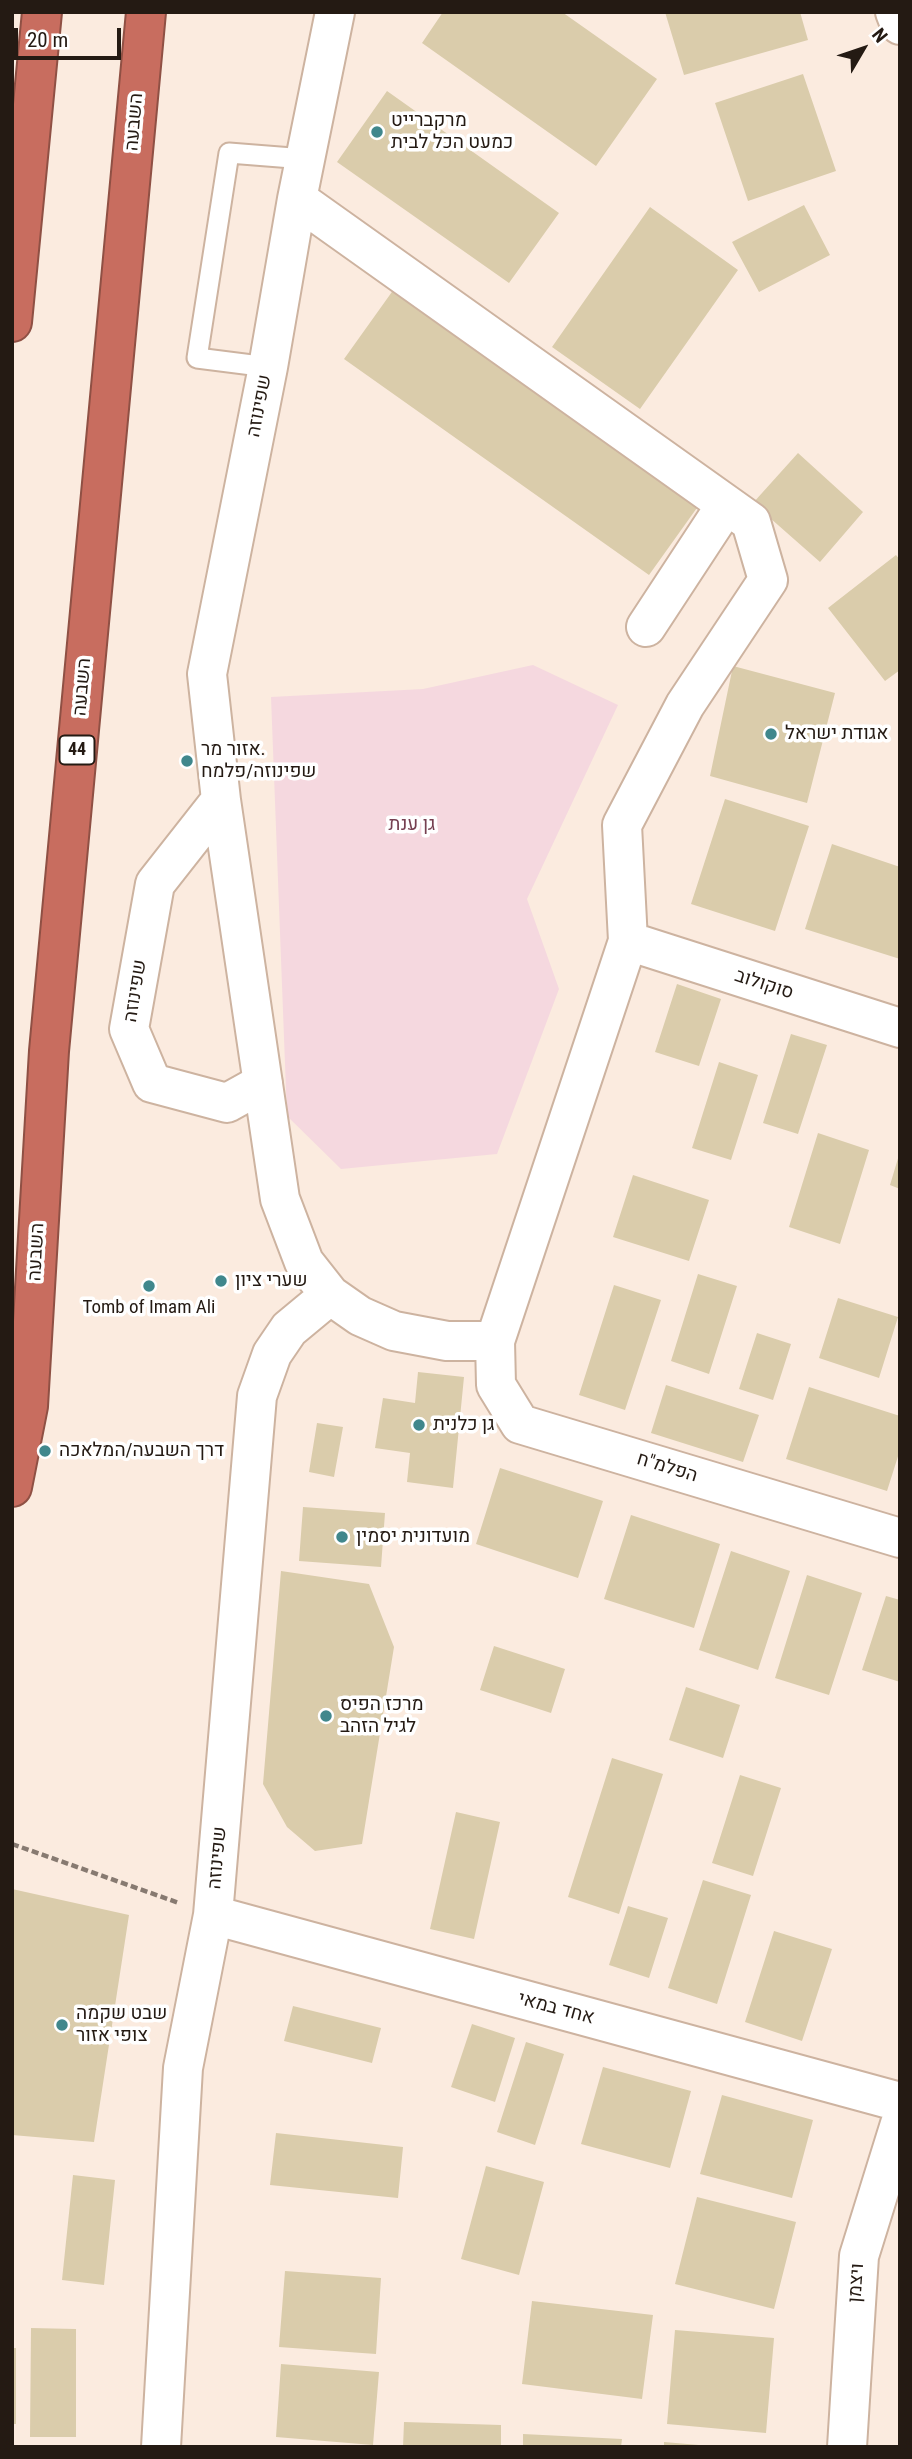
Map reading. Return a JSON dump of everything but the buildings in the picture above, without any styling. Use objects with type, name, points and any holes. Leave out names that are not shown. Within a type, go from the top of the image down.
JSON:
[{"type":"highway","points":[[12,322],[42,12]]},
{"type":"highway","name":"השבעה","points":[[12,1487],[28,1406],[49,1051],[146,12]]},
{"type":"street","name":"שפינוזה","points":[[335,12],[207,674],[222,800],[280,1199],[304,1262],[330,1295],[360,1316],[394,1331],[447,1341],[495,1341]]},
{"type":"street","points":[[895,12],[900,25]]},
{"type":"street","points":[[297,199],[751,522],[768,580],[685,705],[622,825],[628,941]]},
{"type":"street","points":[[646,626],[726,505]]},
{"type":"street","name":"שפינוזה","points":[[222,800],[155,884],[129,1029],[152,1083],[227,1103],[263,1083]]},
{"type":"street","name":"סוקולוב","points":[[628,941],[900,1028]]},
{"type":"street","name":"הפלמ\"ח","points":[[628,941],[495,1341],[496,1385],[520,1424],[900,1538]]},
{"type":"street","name":"שפינוזה","points":[[161,2447],[183,2068],[213,1915],[257,1396],[272,1354],[289,1329],[330,1295]]},
{"type":"street","name":"אחד במאי","points":[[213,1915],[900,2102]]},
{"type":"street","name":"ויצמן","points":[[847,2447],[859,2256],[900,2124]]},
{"type":"lane","points":[[268,367],[197,358],[229,153],[305,159]]},
{"type":"path","points":[[12,1844],[213,1915]]},
{"type":"green space","name":"גן ענת","points":[[533,665],[618,705],[527,899],[559,989],[497,1154],[341,1169],[287,1116],[271,697],[423,689]]},
{"type":"place","name":"מרקברייט כמעט הכל לבית","points":[[377,132]]},
{"type":"place","name":"אגודת ישראל","points":[[771,734]]},
{"type":"place","name":"אזור מר. שפינוזה/פלמח","points":[[187,761]]},
{"type":"place","name":"שערי ציון","points":[[221,1281]]},
{"type":"place","name":"Tomb of Imam Ali","points":[[149,1286]]},
{"type":"place","name":"גן כלנית","points":[[419,1425]]},
{"type":"place","name":"דרך השבעה/המלאכה","points":[[45,1451]]},
{"type":"place","name":"מועדונית יסמין","points":[[342,1537]]},
{"type":"place","name":"מרכז הפיס לגיל הזהב","points":[[326,1716]]},
{"type":"place","name":"שבט שקמה צופי אזור","points":[[62,2025]]}]
